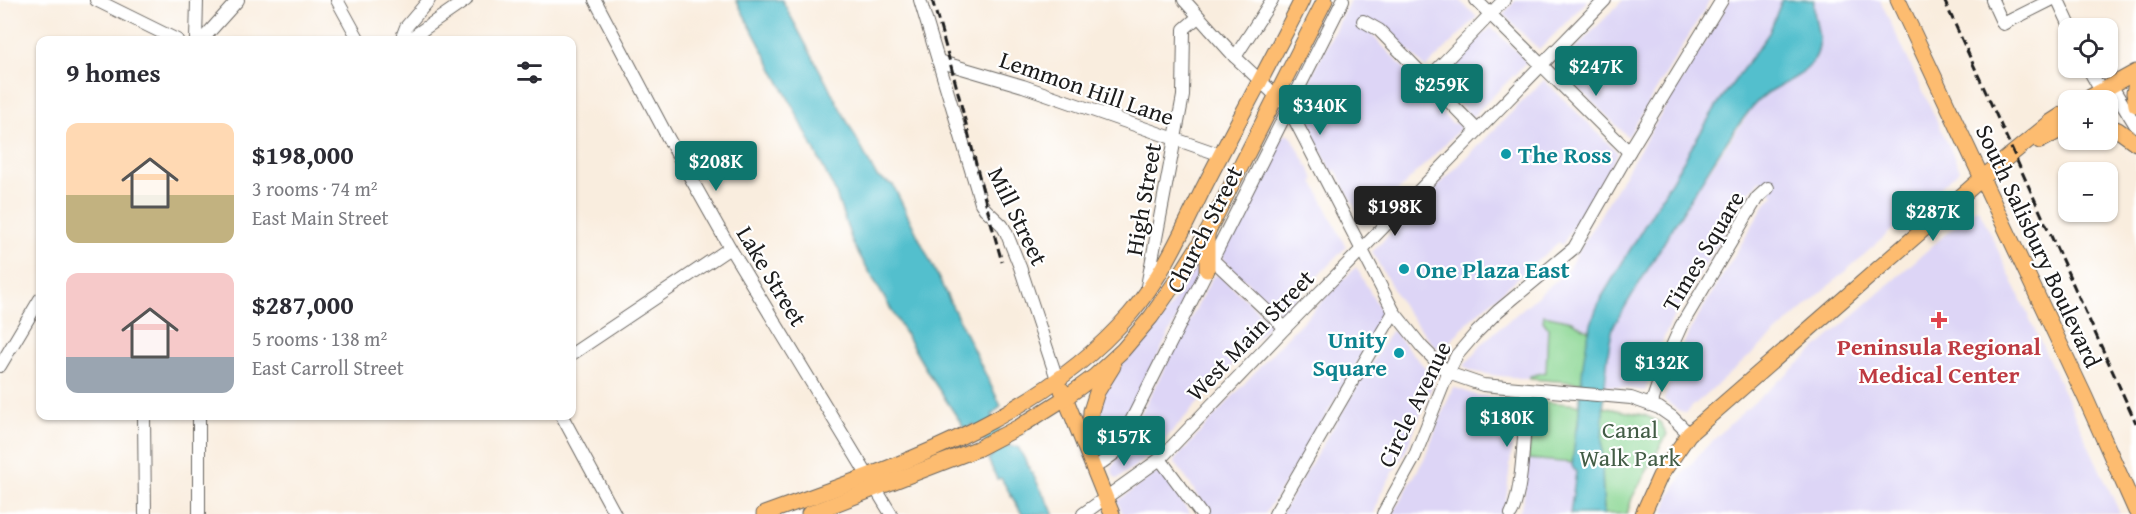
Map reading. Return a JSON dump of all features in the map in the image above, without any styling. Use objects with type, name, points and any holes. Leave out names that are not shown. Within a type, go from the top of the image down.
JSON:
[{"type":"main road","points":[[809,514],[1016,408],[1103,342],[1131,313],[1184,232],[1221,155],[1302,0]]},
{"type":"main road","points":[[764,514],[977,449],[1019,427],[1095,376],[1122,350],[1157,309],[1208,231],[1325,0]]},
{"type":"main road","name":"South Salisbury Boulevard","points":[[1898,0],[2085,397],[2136,511]]},
{"type":"main road","points":[[2102,90],[2136,72]]},
{"type":"main road","points":[[2136,83],[2134,93],[2136,105]]},
{"type":"main road","points":[[1643,514],[1660,476],[1689,434],[1981,179],[2058,118]]},
{"type":"main road","points":[[2022,145],[2043,140],[2058,130]]},
{"type":"main road","points":[[2118,130],[2136,143]]},
{"type":"main road","points":[[1208,231],[1210,265]]},
{"type":"main road","points":[[1091,464],[1091,411],[1097,392],[1122,350]]},
{"type":"main road","name":"Mill Street","points":[[1057,379],[1112,514]]},
{"type":"street","points":[[96,0],[169,36]]},
{"type":"street","points":[[196,36],[197,0]]},
{"type":"street","points":[[206,36],[238,0]]},
{"type":"street","points":[[337,0],[357,36]]},
{"type":"street","points":[[402,36],[406,27],[429,0]]},
{"type":"street","points":[[414,36],[466,0]]},
{"type":"street","name":"Lake Street","points":[[596,0],[667,136],[730,248],[891,514]]},
{"type":"street","name":"Mill Street","points":[[920,0],[981,203],[1006,232],[1057,379]]},
{"type":"street","points":[[1184,0],[1235,57],[1288,107],[1394,312],[1448,373],[1483,385],[1631,398],[1651,405],[1672,417],[1689,434]]},
{"type":"street","points":[[1235,57],[1272,0]]},
{"type":"street","name":"Church Street","points":[[1091,464],[1115,453],[1342,0]]},
{"type":"street","points":[[1476,0],[1542,63],[1629,152],[1722,0]]},
{"type":"street","points":[[1428,79],[1504,0]]},
{"type":"street","name":"West Main Street","points":[[1083,514],[1160,459],[1605,0]]},
{"type":"street","points":[[1992,0],[2003,24],[2051,0]]},
{"type":"street","points":[[2058,0],[2066,18]]},
{"type":"street","name":"High Street","points":[[1145,293],[1153,264],[1183,96],[1184,29],[1198,17]]},
{"type":"street","points":[[1363,21],[1379,30],[1478,130]]},
{"type":"street","name":"Lemmon Hill Lane","points":[[938,61],[1023,86],[1221,155]]},
{"type":"street","points":[[2097,78],[2136,126]]},
{"type":"street","name":"Circle Avenue","points":[[1383,514],[1414,458],[1457,355],[1498,311],[1574,248],[1629,152]]},
{"type":"street","name":"Times Square","points":[[1651,405],[1681,326],[1757,198],[1768,188]]},
{"type":"street","points":[[576,351],[730,248]]},
{"type":"street","points":[[1210,265],[1285,328]]},
{"type":"street","points":[[0,366],[36,306]]},
{"type":"street","points":[[1275,514],[1394,312]]},
{"type":"street","points":[[1511,514],[1515,507],[1519,487],[1527,390]]},
{"type":"street","points":[[144,420],[145,514]]},
{"type":"street","points":[[199,420],[199,514]]},
{"type":"street","points":[[564,420],[615,514]]},
{"type":"street","points":[[1160,459],[1201,514]]},
{"type":"shaded area","points":[[1350,0],[1459,0],[1477,17],[1426,68],[1381,23],[1370,33],[1433,98],[1434,105],[1452,123],[1461,128],[1364,225],[1336,170],[1331,171],[1300,109],[1299,101]]},
{"type":"shaded area","points":[[1516,0],[1588,0],[1539,50],[1503,14]]},
{"type":"shaded area","points":[[1623,0],[1710,0],[1628,137],[1557,67]]},
{"type":"shaded area","points":[[1730,0],[1782,0],[1769,33],[1717,105],[1601,298],[1589,331],[1572,321],[1544,315],[1548,328],[1546,372],[1531,376],[1530,379],[1471,371],[1464,366],[1487,339],[1569,267]]},
{"type":"shaded area","points":[[1814,0],[1880,0],[1960,170],[1685,413],[1681,412],[1664,400],[1676,361],[1689,332],[1765,204],[1774,195],[1760,180],[1748,193],[1671,322],[1660,346],[1645,391],[1605,385],[1609,345],[1614,325],[1700,184],[1755,104],[1768,91],[1806,70],[1816,57],[1819,42],[1813,16]]},
{"type":"shaded area","points":[[1491,27],[1527,62],[1472,117],[1437,80]]},
{"type":"shaded area","points":[[1544,80],[1618,153],[1562,245],[1559,242],[1470,320],[1445,347],[1436,348],[1404,308],[1372,252]]},
{"type":"shaded area","points":[[1288,134],[1292,137],[1315,180],[1313,181],[1346,247],[1281,314],[1223,260],[1222,253],[1282,136]]},
{"type":"shaded area","name":"Peninsula Regional Medical Center","points":[[1973,210],[1979,210],[1983,218],[2120,513],[1663,514],[1670,495],[1700,453],[1733,421]]},
{"type":"shaded area","points":[[1201,260],[1201,271],[1111,447],[1105,450],[1097,448],[1091,433],[1093,413],[1113,373],[1168,310]]},
{"type":"shaded area","points":[[1356,267],[1384,316],[1308,446],[1265,514],[1211,514],[1174,461],[1285,339]]},
{"type":"shaded area","points":[[1219,275],[1271,323],[1157,450],[1117,479],[1113,475],[1112,468],[1213,276]]},
{"type":"shaded area","points":[[1391,331],[1435,379],[1406,450],[1381,493],[1374,514],[1281,514]]},
{"type":"shaded area","points":[[1453,387],[1475,395],[1517,400],[1506,501],[1501,514],[1393,514],[1424,459]]},
{"type":"shaded area","points":[[1528,459],[1573,463],[1576,472],[1570,514],[1519,514],[1524,497]]},
{"type":"shaded area","points":[[1161,470],[1190,514],[1123,514],[1117,501]]},
{"type":"green space","points":[[1544,315],[1572,321],[1589,331],[1582,383],[1530,379],[1530,376],[1546,372],[1548,328],[1543,321]]},
{"type":"green space","points":[[1534,401],[1580,405],[1573,463],[1528,459]]},
{"type":"green space","name":"Canal Walk Park","points":[[1602,407],[1644,415],[1660,422],[1667,434],[1632,498],[1627,514],[1604,514],[1601,457]]},
{"type":"water","points":[[736,0],[782,0],[877,177],[893,185],[1001,406],[992,415],[1008,446],[1018,447],[1054,514],[1022,514],[1001,478],[997,479],[988,459],[993,455],[974,424],[965,429],[928,373],[853,244],[835,191]]},
{"type":"water","points":[[1782,0],[1814,0],[1814,15],[1819,37],[1818,51],[1802,73],[1761,98],[1744,118],[1708,170],[1614,325],[1608,350],[1603,410],[1604,514],[1570,514],[1576,472],[1572,466],[1586,345],[1601,298],[1717,105],[1769,33]]},
{"type":"railway","points":[[932,0],[1002,262]]},
{"type":"railway","points":[[1944,0],[2136,423]]},
{"type":"place","name":"The Ross","points":[[1506,154]]},
{"type":"place","name":"One Plaza East","points":[[1404,269]]},
{"type":"place","name":"Peninsula Regional Medical Center","points":[[1939,320]]},
{"type":"place","name":"Unity Square","points":[[1399,353]]}]
